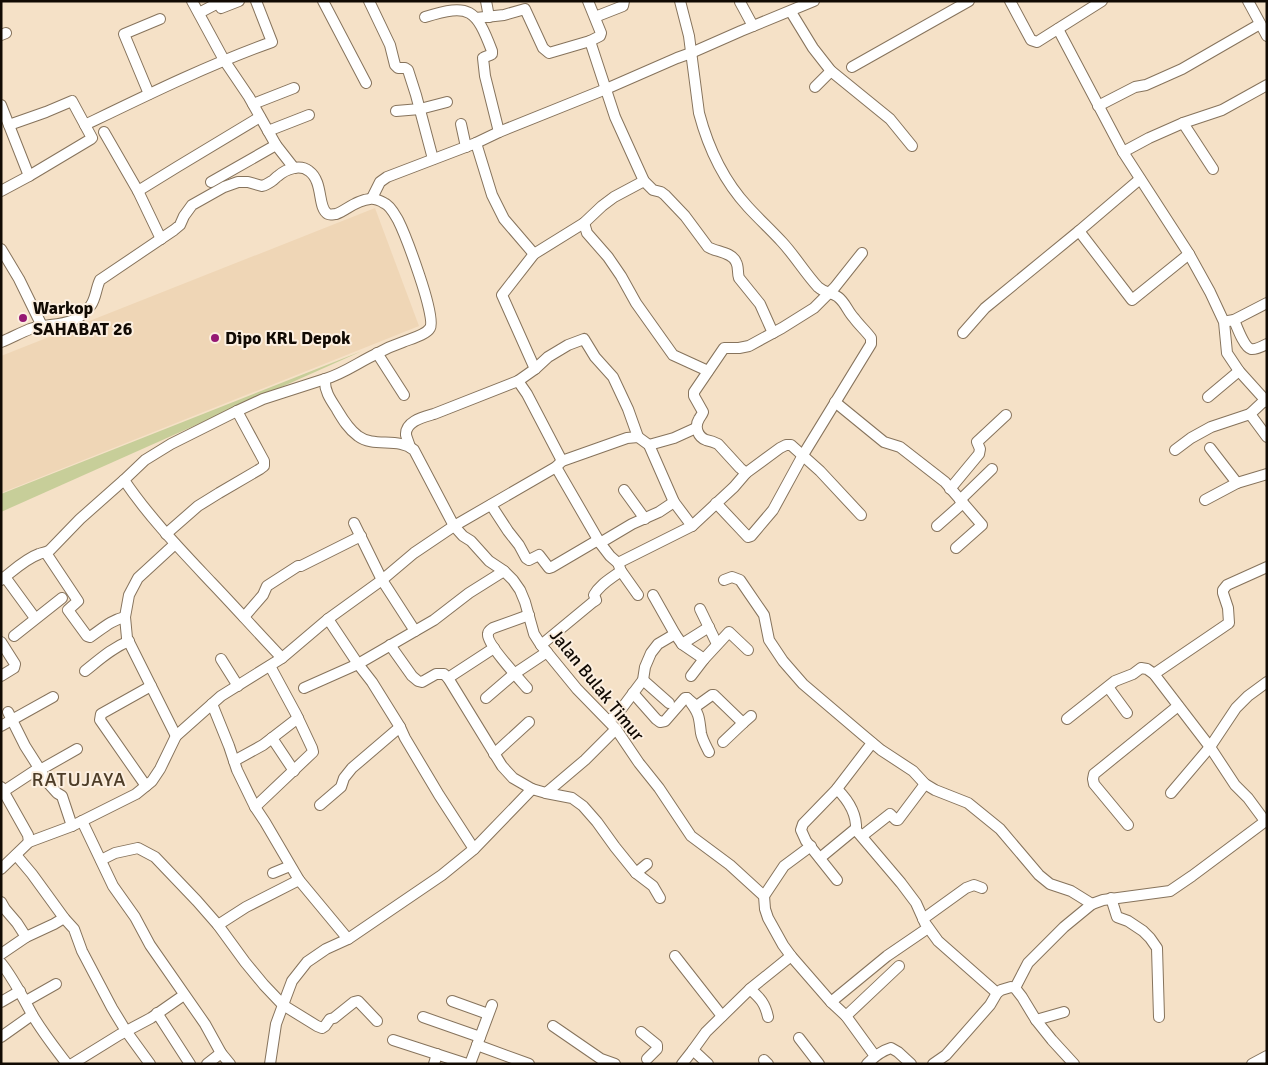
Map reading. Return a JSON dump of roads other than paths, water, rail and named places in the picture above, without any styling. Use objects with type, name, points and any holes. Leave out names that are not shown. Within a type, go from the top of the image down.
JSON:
[{"type":"street","points":[[192,1],[224,60],[253,104],[276,145],[294,168]]},
{"type":"street","points":[[85,125],[224,60],[272,42],[256,1]]},
{"type":"street","points":[[323,1],[366,82]]},
{"type":"street","points":[[369,1],[390,45],[395,65],[398,68],[408,70],[433,159]]},
{"type":"street","points":[[486,1],[489,17]]},
{"type":"street","points":[[476,18],[504,15],[524,9],[543,48],[549,53],[590,41],[600,36],[595,16],[588,1]]},
{"type":"street","points":[[595,16],[623,6],[624,1]]},
{"type":"street","points":[[680,1],[689,36],[699,113],[715,160],[746,206],[784,243],[819,288],[843,301],[850,313],[872,338],[872,344],[803,455],[773,510],[751,536],[748,537],[716,504]]},
{"type":"street","points":[[372,198],[380,182],[387,177],[471,145],[814,1]]},
{"type":"street","points":[[852,67],[969,1]]},
{"type":"street","points":[[1010,1],[1031,40],[1037,42],[1102,1]]},
{"type":"street","points":[[198,13],[218,3],[221,8],[235,2]]},
{"type":"street","points":[[740,2],[754,26]]},
{"type":"street","points":[[1249,2],[1267,36]]},
{"type":"street","points":[[425,17],[444,6],[465,10],[480,23],[492,51],[492,54],[483,58],[483,61],[499,132]]},
{"type":"street","points":[[791,12],[813,48],[831,70],[890,119],[912,146]]},
{"type":"street","points":[[149,94],[124,34],[160,19]]},
{"type":"street","points":[[1098,106],[1135,87],[1182,69],[1260,24]]},
{"type":"street","points":[[1058,29],[1123,152],[1189,254],[1229,321],[1249,348],[1252,349],[1267,344]]},
{"type":"street","points":[[590,41],[614,117],[644,181],[653,190],[663,193],[685,216],[708,247],[727,254],[736,260],[739,278],[760,304],[773,333]]},
{"type":"street","points":[[815,87],[831,70]]},
{"type":"street","points":[[1123,152],[1148,138],[1183,123],[1222,110],[1267,85]]},
{"type":"street","points":[[253,104],[294,88]]},
{"type":"street","points":[[1,191],[91,139],[72,101],[9,125]]},
{"type":"street","points":[[396,111],[420,109],[446,102]]},
{"type":"street","points":[[1,105],[29,176]]},
{"type":"street","points":[[268,131],[309,115]]},
{"type":"street","points":[[138,191],[260,117]]},
{"type":"street","points":[[1183,123],[1213,169]]},
{"type":"street","points":[[461,124],[504,219],[534,254]]},
{"type":"street","points":[[104,132],[138,191],[161,239]]},
{"type":"street","points":[[211,182],[276,145]]},
{"type":"street","points":[[1,342],[31,329],[76,320],[86,313],[95,298],[100,280],[180,225],[192,205],[201,199],[238,182],[248,182],[262,186],[272,182],[287,170],[301,167],[308,169],[317,181],[321,202],[328,214],[334,215],[354,204],[372,198],[387,204],[398,220],[423,287],[430,314],[431,324],[429,330],[420,335],[377,353],[339,374],[263,399],[171,444],[145,460],[80,519],[55,546],[46,553],[38,554],[3,578],[36,618]]},
{"type":"street","points":[[963,333],[985,308],[1140,179]]},
{"type":"street","points":[[536,369],[502,295],[534,254],[584,223],[614,197],[644,181]]},
{"type":"street","points":[[584,223],[587,233],[608,257],[636,303],[673,355],[708,372]]},
{"type":"street","points":[[1079,231],[1132,300],[1189,254]]},
{"type":"street","points":[[1,249],[19,279],[42,326]]},
{"type":"street","points":[[746,473],[718,444],[700,436],[696,428],[703,412],[694,396],[694,392],[724,348],[749,346],[814,308],[829,294],[862,253]]},
{"type":"street","points":[[1229,321],[1267,303]]},
{"type":"street","points":[[1175,450],[1191,438],[1212,427],[1250,414],[1266,401],[1239,371],[1227,353],[1229,321]]},
{"type":"street","points":[[410,447],[406,433],[408,427],[420,418],[518,381],[536,369],[548,357],[568,345],[584,339],[595,357],[613,378],[628,409],[638,437],[649,445],[674,502],[692,526]]},
{"type":"street","points":[[377,353],[404,395]]},
{"type":"street","points":[[1208,396],[1239,371]]},
{"type":"street","points":[[325,379],[324,385],[328,394],[350,429],[359,437],[373,442],[404,444],[410,447]]},
{"type":"street","points":[[518,381],[527,394],[559,464],[599,541],[620,567],[638,595]]},
{"type":"street","points":[[835,402],[884,442],[900,446],[944,482],[982,525],[956,548]]},
{"type":"street","points":[[166,534],[198,506],[264,466],[264,461],[237,411]]},
{"type":"street","points":[[1250,414],[1267,437]]},
{"type":"street","points":[[950,489],[979,454],[980,449],[977,442],[1006,415]]},
{"type":"street","points":[[649,445],[674,438],[696,428]]},
{"type":"street","points":[[1,869],[29,842],[72,826],[136,794],[152,781],[176,736],[221,696],[282,658],[328,618],[382,580],[414,553],[454,526],[559,464],[627,438],[638,437]]},
{"type":"street","points":[[486,698],[544,649],[594,602],[596,600],[594,595],[596,591],[620,567],[692,526],[734,487],[746,473],[786,445],[791,445],[803,455],[861,514]]},
{"type":"street","name":"Jalan Bulak Timur","points":[[410,447],[418,456],[454,526],[489,561],[504,571],[520,590],[526,602],[534,634],[544,649],[577,689],[616,729],[691,836],[730,865],[764,896]]},
{"type":"street","points":[[1210,448],[1238,483]]},
{"type":"street","points":[[937,526],[992,469]]},
{"type":"street","points":[[1205,500],[1238,483],[1267,474]]},
{"type":"street","points":[[124,480],[166,534],[282,658]]},
{"type":"street","points":[[624,490],[645,520]]},
{"type":"street","points":[[491,505],[526,558],[528,560],[539,555],[549,568],[552,568],[599,541],[660,512],[674,502]]},
{"type":"street","points":[[354,523],[382,580],[415,631]]},
{"type":"street","points":[[244,617],[263,595],[267,586],[298,566],[361,536]]},
{"type":"street","points":[[175,544],[138,578],[129,595],[124,617],[127,638],[176,736]]},
{"type":"street","points":[[46,553],[78,601],[68,610],[88,637],[108,623],[124,617]]},
{"type":"street","points":[[1154,674],[1229,623],[1228,608],[1222,593],[1223,590],[1227,585],[1267,567]]},
{"type":"street","points":[[304,688],[358,664],[434,620],[469,593],[504,571]]},
{"type":"street","points":[[724,580],[732,577],[740,580],[764,616],[769,640],[790,670],[803,684],[872,742],[913,771],[925,784],[968,803],[1000,829],[1039,875],[1050,884],[1100,901],[1118,917],[1128,921],[1150,938],[1157,948],[1159,1017]]},
{"type":"street","points":[[653,595],[682,644],[704,659]]},
{"type":"street","points":[[14,636],[62,598]]},
{"type":"street","points":[[700,609],[717,644]]},
{"type":"street","points":[[527,688],[494,648],[488,639],[488,631],[529,615]]},
{"type":"street","points":[[328,618],[372,682],[439,795],[474,848]]},
{"type":"street","points":[[682,644],[709,627]]},
{"type":"street","points":[[692,676],[727,633],[730,632],[748,650]]},
{"type":"street","points":[[609,721],[622,708],[643,680],[644,667],[651,653],[658,644],[675,634]]},
{"type":"street","points":[[85,672],[105,654],[118,645],[129,641]]},
{"type":"street","points":[[1,642],[15,664],[14,668],[1,676]]},
{"type":"street","points":[[390,645],[412,676],[418,681],[422,682],[436,674],[444,674],[494,754],[513,778],[532,789],[572,798],[583,806],[636,872],[653,886],[660,898]]},
{"type":"street","points":[[448,678],[494,648]]},
{"type":"street","points":[[222,659],[238,686]]},
{"type":"street","points":[[255,807],[313,752],[298,718],[270,666]]},
{"type":"street","points":[[1015,988],[1028,963],[1064,927],[1100,901],[1170,891],[1266,820],[1235,785],[1210,747],[1154,674],[1146,669],[1141,668],[1133,674],[1116,681],[1067,719]]},
{"type":"street","points":[[643,680],[669,703]]},
{"type":"street","points":[[1171,793],[1210,747],[1236,708],[1248,696],[1266,684]]},
{"type":"street","points":[[146,786],[100,718],[101,714],[151,686]]},
{"type":"street","points":[[1108,687],[1126,713]]},
{"type":"street","points":[[633,693],[660,722],[665,721],[687,698]]},
{"type":"street","points":[[687,698],[698,705],[714,695],[747,720],[723,742]]},
{"type":"street","points":[[1,726],[10,716],[53,696]]},
{"type":"street","points":[[687,698],[697,712],[700,720],[701,735],[709,752]]},
{"type":"street","points":[[212,704],[246,790],[255,807],[299,880],[348,939]]},
{"type":"street","points":[[1128,825],[1094,784],[1094,774],[1178,706]]},
{"type":"street","points":[[10,716],[25,746],[48,783],[62,796],[72,826]]},
{"type":"street","points":[[234,761],[263,745],[298,718]]},
{"type":"street","points":[[494,754],[529,722]]},
{"type":"street","points":[[320,805],[341,787],[344,778],[352,768],[376,745],[400,727]]},
{"type":"street","points":[[546,793],[585,760],[616,729]]},
{"type":"street","points":[[272,738],[294,771]]},
{"type":"street","points":[[837,880],[806,842],[801,830],[802,824],[837,789],[872,742]]},
{"type":"street","points":[[29,842],[28,835],[3,789],[77,749]]},
{"type":"street","points":[[859,833],[890,814],[898,820],[925,784]]},
{"type":"street","points":[[270,1064],[276,1024],[292,981],[307,962],[326,949],[348,939],[442,875],[474,848],[532,789]]},
{"type":"street","points":[[837,789],[854,814],[859,833]]},
{"type":"street","points":[[82,821],[113,886],[136,917],[150,945],[205,1024],[221,1053],[230,1064]]},
{"type":"street","points":[[820,858],[854,830],[859,833],[916,903],[926,924],[938,941],[997,993]]},
{"type":"street","points":[[811,846],[784,866],[764,896],[768,918],[791,956],[831,1002],[846,1016],[871,1060],[883,1050],[891,1048],[911,1064]]},
{"type":"street","points":[[101,860],[138,848],[154,857],[218,925],[245,962],[283,1005],[317,1026],[322,1028],[330,1018],[334,1018],[358,1001],[377,1021]]},
{"type":"street","points":[[16,855],[74,929],[82,951],[112,1008],[150,1064]]},
{"type":"street","points":[[636,872],[647,864]]},
{"type":"street","points":[[273,873],[290,866]]},
{"type":"street","points":[[218,925],[246,907],[299,880]]},
{"type":"street","points":[[831,1002],[926,924],[966,888],[977,885],[982,888]]},
{"type":"street","points":[[1,902],[26,937]]},
{"type":"street","points":[[1,954],[26,937],[64,918]]},
{"type":"street","points":[[675,956],[722,1016]]},
{"type":"street","points":[[682,1064],[706,1032],[722,1016],[750,989],[791,956]]},
{"type":"street","points":[[1,963],[10,974],[32,1015],[67,1064]]},
{"type":"street","points":[[846,1016],[899,966]]},
{"type":"street","points":[[1,1002],[56,984]]},
{"type":"street","points":[[933,1064],[946,1055],[990,1005],[997,993],[1006,988],[1015,988]]},
{"type":"street","points":[[1015,988],[1036,1020],[1074,1064]]},
{"type":"street","points":[[750,989],[766,1006],[768,1017]]},
{"type":"street","points":[[72,1064],[151,1018],[184,995]]},
{"type":"street","points":[[393,1040],[435,1059],[468,1064],[490,1009],[452,1001]]},
{"type":"street","points":[[1036,1020],[1064,1012]]},
{"type":"street","points":[[157,1013],[190,1064]]},
{"type":"street","points":[[1,1037],[32,1015]]},
{"type":"street","points":[[424,1017],[529,1064]]},
{"type":"street","points":[[553,1026],[602,1059],[615,1064]]},
{"type":"street","points":[[641,1032],[657,1045],[648,1062]]},
{"type":"street","points":[[799,1038],[820,1064]]},
{"type":"street","points":[[693,1050],[707,1063]]},
{"type":"street","points":[[207,1064],[221,1053]]},
{"type":"street","points":[[1252,1064],[1267,1056]]},
{"type":"place","name":"Warkop SAHABAT 26","points":[[23,318]]},
{"type":"place","name":"Dipo KRL Depok","points":[[215,338]]},
{"type":"district","name":"RATUJAYA","points":[[79,779]]}]
